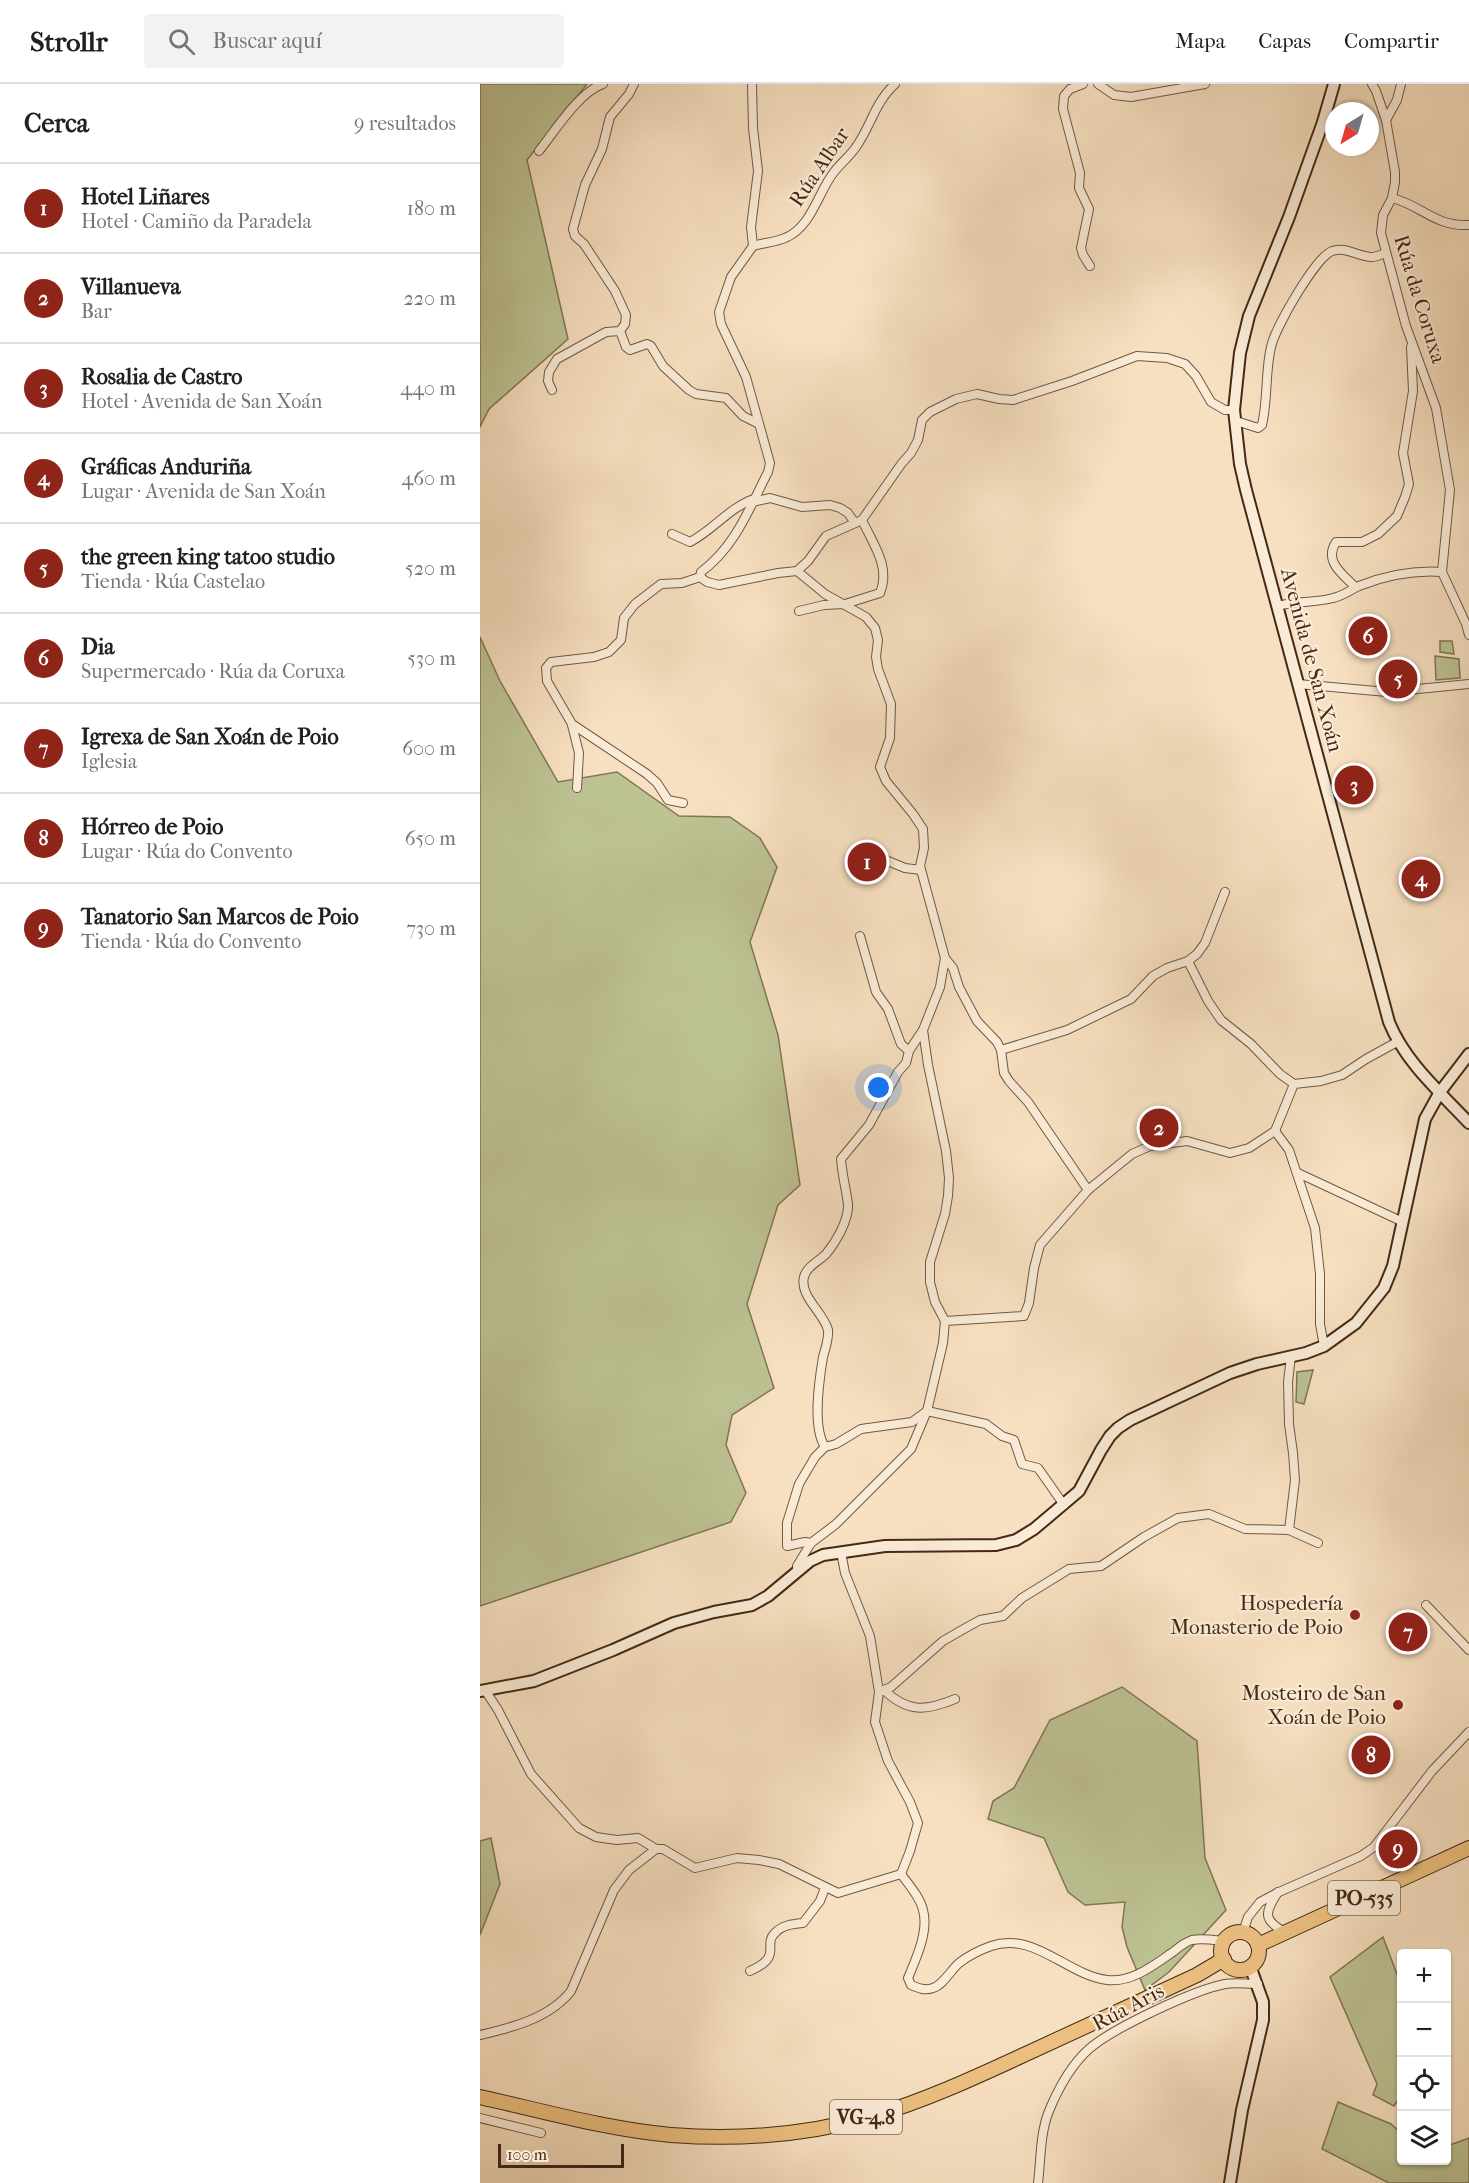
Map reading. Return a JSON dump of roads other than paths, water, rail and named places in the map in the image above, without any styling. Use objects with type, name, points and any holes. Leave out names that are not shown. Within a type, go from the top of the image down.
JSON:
[{"type":"highway","name":"PO-535","points":[[1258,1945],[1469,1848]]},
{"type":"highway","points":[[1243,1932],[1252,1936],[1258,1945],[1258,1956],[1250,1966],[1232,1968],[1222,1953],[1224,1941],[1232,1934],[1243,1932]]},
{"type":"highway","name":"VG-4.8","points":[[480,2097],[590,2122],[671,2135],[720,2137],[771,2135],[820,2128],[872,2116],[928,2097],[1186,1980],[1224,1959]]},
{"type":"street","points":[[539,151],[583,98],[594,87],[603,84]]},
{"type":"street","points":[[620,332],[625,324],[626,315],[615,291],[573,229],[585,185],[602,149],[610,117],[629,94],[634,84]]},
{"type":"street","points":[[700,577],[701,572],[718,558],[738,531],[768,472],[770,463],[746,377],[721,324],[719,312],[731,277],[753,246],[751,227],[758,171],[753,128],[752,84]]},
{"type":"street","name":"Rúa Albar","points":[[753,246],[785,238],[800,227],[814,208],[833,173],[856,148],[876,107],[895,84]]},
{"type":"street","points":[[1083,84],[1070,89],[1064,96],[1063,109],[1080,173],[1079,188],[1089,208],[1081,248],[1090,266]]},
{"type":"street","points":[[1098,84],[1114,95],[1131,97],[1175,87],[1205,84]]},
{"type":"street","name":"Avenida de San Xoán","points":[[1334,84],[1289,217],[1249,316],[1240,353],[1235,416],[1240,464],[1389,1022],[1398,1042],[1469,1124]]},
{"type":"street","name":"Rúa da Coruxa","points":[[1372,84],[1386,120],[1395,172],[1392,198],[1383,214],[1381,233],[1410,337],[1436,408],[1450,490],[1442,572]]},
{"type":"street","points":[[1386,120],[1397,100],[1401,84]]},
{"type":"street","points":[[1392,198],[1405,201],[1438,221],[1459,226],[1469,225]]},
{"type":"street","points":[[700,577],[707,582],[719,585],[797,571],[808,561],[826,536],[859,521],[911,453],[918,440],[922,420],[930,412],[956,399],[977,394],[1013,400],[1072,381],[1137,356],[1152,356],[1185,364],[1196,376],[1211,402],[1258,429],[1262,425],[1271,346],[1304,282],[1329,252],[1344,250],[1373,257],[1386,253]]},
{"type":"street","points":[[552,390],[548,381],[549,372],[557,359],[606,332],[620,332]]},
{"type":"street","points":[[620,332],[626,347],[630,350],[647,344],[651,346],[663,366],[689,390],[696,394],[726,398],[743,416],[757,423]]},
{"type":"street","points":[[1355,587],[1337,571],[1331,554],[1332,548],[1336,542],[1362,542],[1378,534],[1397,516],[1405,497],[1409,484],[1403,453],[1413,391],[1410,337]]},
{"type":"street","points":[[672,534],[690,542],[704,535],[744,502],[770,498],[802,507],[840,508],[859,521],[885,570],[880,593],[845,604],[799,610]]},
{"type":"street","points":[[797,571],[825,594],[866,617],[875,628],[878,640],[876,657],[878,669],[891,704],[890,738],[880,767],[885,781],[914,814],[922,829],[924,848],[920,866],[945,958],[953,968],[959,987],[978,1021],[997,1042],[1001,1050],[1004,1073],[1028,1102],[1088,1190]]},
{"type":"street","points":[[1277,606],[1331,599],[1344,595],[1355,587],[1393,574],[1418,571],[1442,572],[1469,635]]},
{"type":"street","points":[[577,788],[579,753],[572,724],[547,681],[546,668],[551,662],[594,657],[609,652],[621,640],[624,618],[635,604],[661,584],[682,583],[700,577]]},
{"type":"street","points":[[1298,684],[1387,692],[1469,684]]},
{"type":"street","points":[[572,724],[647,774],[657,783],[668,800],[683,803]]},
{"type":"street","points":[[883,859],[905,868],[921,870]]},
{"type":"street","points":[[1001,1050],[1067,1030],[1131,999],[1153,976],[1167,968],[1188,961],[1205,943],[1225,892]]},
{"type":"street","points":[[860,936],[876,992],[888,1009],[901,1044],[909,1051]]},
{"type":"street","points":[[825,1447],[820,1439],[819,1378],[828,1330],[804,1288],[803,1278],[807,1269],[826,1254],[838,1235],[848,1206],[841,1159],[869,1125],[898,1072],[906,1063],[909,1051],[923,1030],[940,987],[945,958]]},
{"type":"street","points":[[1188,961],[1208,1001],[1221,1020],[1294,1084],[1342,1076],[1366,1059],[1398,1042]]},
{"type":"street","points":[[797,1572],[797,1566],[811,1543],[836,1524],[911,1449],[927,1411],[943,1344],[945,1321],[935,1302],[930,1282],[930,1262],[945,1214],[949,1178],[923,1030]]},
{"type":"street","points":[[656,1849],[648,1842],[638,1838],[617,1840],[596,1838],[579,1828],[531,1774],[498,1710],[482,1691],[534,1681],[674,1623],[752,1605],[768,1596],[810,1561],[823,1555],[885,1546],[996,1545],[1016,1540],[1034,1529],[1079,1491],[1110,1436],[1130,1420],[1230,1373],[1324,1346],[1356,1323],[1384,1288],[1393,1266],[1425,1119],[1440,1092],[1469,1054]]},
{"type":"street","points":[[945,1321],[1024,1316],[1029,1303],[1040,1245],[1088,1190],[1132,1154],[1150,1146],[1187,1141],[1230,1152],[1249,1148],[1275,1131],[1294,1084]]},
{"type":"street","points":[[1275,1131],[1289,1150],[1315,1228],[1320,1273],[1320,1324],[1324,1346]]},
{"type":"street","points":[[1298,1173],[1403,1222]]},
{"type":"street","points":[[1289,1530],[1295,1480],[1289,1424],[1290,1356]]},
{"type":"street","points":[[811,1543],[787,1546],[787,1523],[806,1469],[825,1447],[836,1444],[861,1429],[912,1422],[927,1411],[986,1424],[1002,1436],[1014,1440],[1023,1464],[1038,1468],[1064,1505]]},
{"type":"street","points":[[881,1691],[891,1687],[943,1641],[980,1620],[1003,1616],[1022,1598],[1069,1569],[1101,1566],[1144,1537],[1178,1518],[1209,1514],[1245,1529],[1289,1530],[1317,1543]]},
{"type":"street","points":[[841,1552],[845,1573],[870,1636],[881,1691],[875,1722],[888,1761],[910,1802],[918,1823],[901,1874]]},
{"type":"street","points":[[1426,1605],[1469,1650]]},
{"type":"street","points":[[881,1691],[907,1706],[922,1708],[934,1707],[955,1699]]},
{"type":"street","points":[[1243,1932],[1253,1910],[1260,1902],[1368,1852],[1381,1840],[1432,1771],[1469,1732]]},
{"type":"street","points":[[480,2036],[525,2022],[564,2000],[571,1991],[614,1890],[629,1870],[656,1849],[663,1849],[695,1868],[737,1858],[779,1864],[838,1893],[901,1874]]},
{"type":"street","points":[[901,1874],[924,1910],[921,1944],[908,1978],[911,1984],[923,1990],[934,1988],[960,1963],[976,1952],[993,1945],[1007,1943],[1029,1946],[1107,1980],[1126,1978],[1149,1968],[1193,1940],[1224,1941]]},
{"type":"street","points":[[750,1971],[763,1965],[768,1959],[774,1933],[785,1926],[802,1923],[820,1901],[825,1888]]},
{"type":"street","points":[[1279,1892],[1268,1910],[1268,1916],[1275,1927],[1286,1933]]},
{"type":"street","points":[[1230,2183],[1242,2110],[1263,2019],[1263,2002],[1250,1966]]},
{"type":"street","name":"Rúa Aris","points":[[1038,2183],[1043,2133],[1048,2113],[1066,2077],[1089,2049],[1104,2038],[1196,1992],[1227,1984],[1258,1984]]},
{"type":"street","points":[[480,2118],[541,2133]]},
{"type":"place","name":"Dia","points":[[1368,636]]},
{"type":"place","name":"the green king tatoo studio","points":[[1398,679]]},
{"type":"place","name":"Rosalia de Castro","points":[[1354,785]]},
{"type":"place","name":"Hotel Liñares","points":[[867,862]]},
{"type":"place","name":"Gráficas Anduriña","points":[[1421,879]]},
{"type":"place","name":"Villanueva","points":[[1159,1128]]},
{"type":"place","name":"Hospedería Monasterio de Poio","points":[[1355,1615]]},
{"type":"place","name":"Igrexa de San Xoán de Poio","points":[[1408,1632]]},
{"type":"place","name":"Mosteiro de San Xoán de Poio","points":[[1398,1705]]},
{"type":"place","name":"Hórreo de Poio","points":[[1371,1755]]},
{"type":"place","name":"Tanatorio San Marcos de Poio","points":[[1398,1849]]}]
